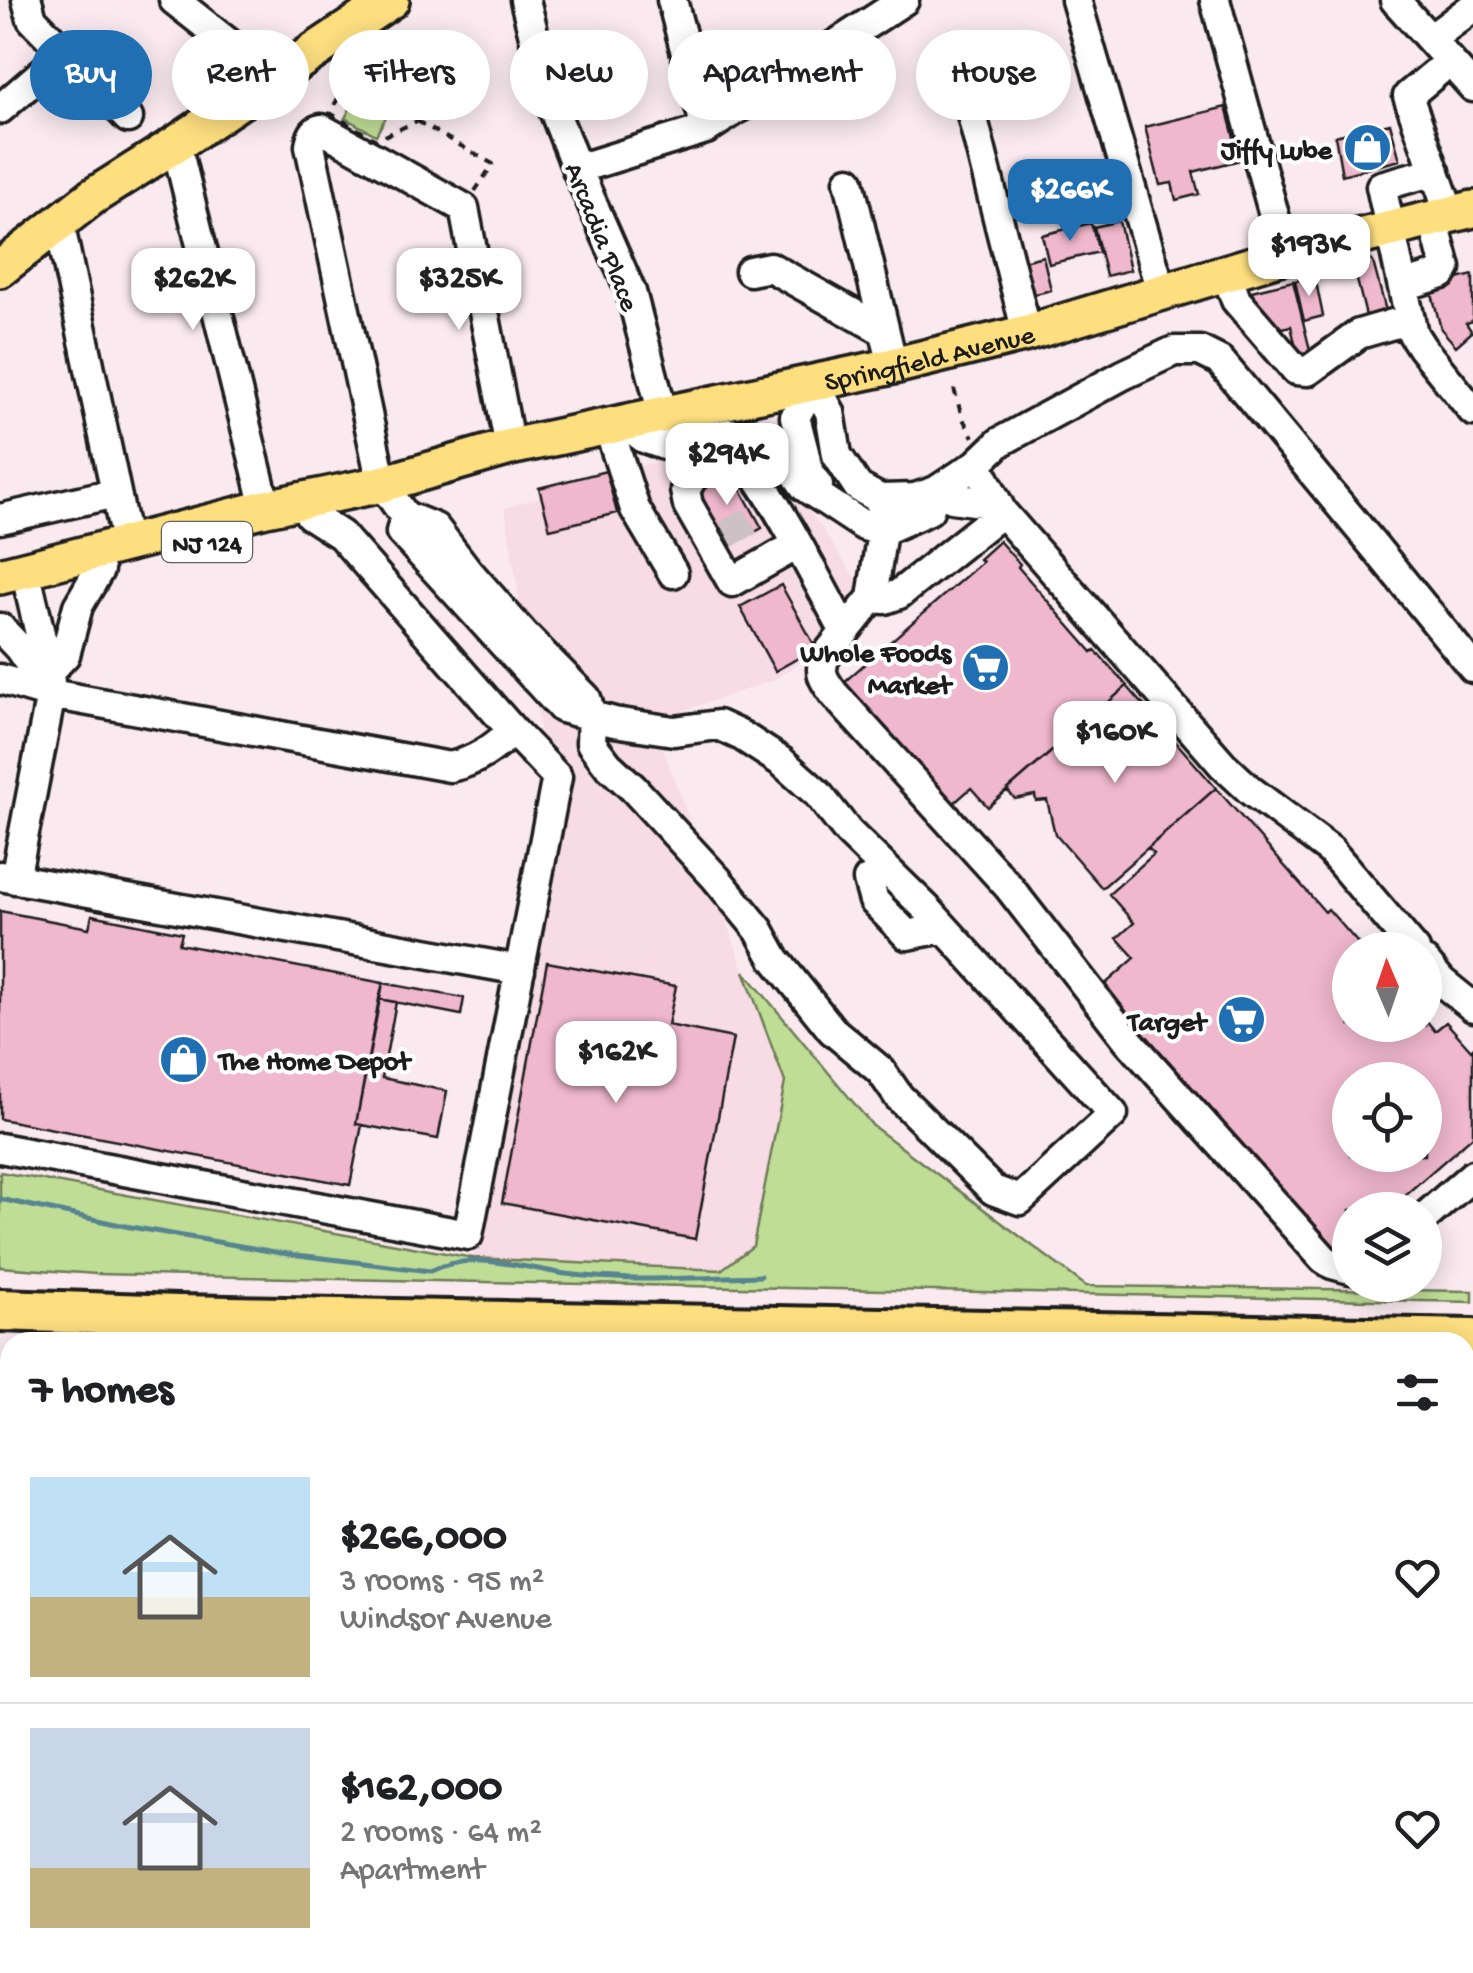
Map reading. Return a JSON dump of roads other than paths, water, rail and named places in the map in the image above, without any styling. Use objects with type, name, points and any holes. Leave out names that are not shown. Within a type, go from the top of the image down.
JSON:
[{"type":"highway","points":[[0,1310],[1041,1332]]},
{"type":"highway","points":[[178,1316],[290,1332]]},
{"type":"main road","points":[[309,54],[390,0]]},
{"type":"main road","points":[[0,269],[92,197],[211,120]]},
{"type":"main road","name":"Springfield Avenue","points":[[13,583],[126,545],[266,508],[382,484],[510,447],[893,366],[1027,333],[1284,255],[1452,214]]},
{"type":"main road","name":"Springfield Avenue","points":[[13,583],[99,570],[310,515],[382,484]]},
{"type":"street","points":[[27,0],[32,19],[43,30]]},
{"type":"street","points":[[174,0],[212,30]]},
{"type":"street","name":"Arcadia Place","points":[[524,0],[550,100],[631,292],[663,415]]},
{"type":"street","points":[[672,0],[706,128]]},
{"type":"street","points":[[577,169],[706,128],[904,0]]},
{"type":"street","points":[[1076,0],[1161,291]]},
{"type":"street","points":[[1215,0],[1284,255]]},
{"type":"street","points":[[1395,0],[1473,86]]},
{"type":"street","points":[[1431,38],[1473,6]]},
{"type":"street","points":[[1403,286],[1442,274],[1446,268],[1452,214],[1408,96],[1450,61]]},
{"type":"street","points":[[0,110],[30,84]]},
{"type":"street","points":[[973,120],[1027,333]]},
{"type":"street","points":[[510,447],[464,208],[322,129],[314,134],[310,146],[382,484],[404,516],[435,528],[524,635],[586,698],[592,718],[591,742],[608,764],[716,878],[832,1030],[880,1071],[899,1097],[993,1190],[1020,1200],[1113,1114],[944,928],[907,935],[874,901],[868,880],[886,871],[818,794],[782,762],[718,725],[674,731],[592,718]]},
{"type":"street","points":[[176,144],[266,508]]},
{"type":"street","points":[[1434,171],[1381,186],[1414,334],[1422,348],[1467,391]]},
{"type":"street","points":[[849,181],[893,366]]},
{"type":"street","points":[[59,222],[126,545]]},
{"type":"street","points":[[750,270],[770,268],[884,330]]},
{"type":"street","points":[[1226,272],[1236,300],[1296,370],[1308,371],[1359,334],[1410,319]]},
{"type":"street","points":[[616,424],[664,444],[730,433],[772,440],[805,487],[864,526],[882,531],[928,510],[936,491],[975,453],[1174,351],[1200,351],[1220,361],[1473,668]]},
{"type":"street","points":[[814,383],[830,412],[837,455],[858,487],[880,498],[915,498],[936,491],[952,498],[982,502],[1002,512]]},
{"type":"street","points":[[814,383],[795,417],[810,475],[834,506]]},
{"type":"street","points":[[616,424],[634,509],[673,573]]},
{"type":"street","points":[[975,453],[1002,512],[1223,766],[1330,850],[1400,932]]},
{"type":"street","points":[[797,545],[732,582],[724,542],[688,505],[685,490],[694,476],[728,462],[744,464],[756,475],[766,518],[797,545],[845,632]]},
{"type":"street","points":[[0,520],[116,492]]},
{"type":"street","points":[[880,498],[882,531],[872,598],[825,657],[821,667],[823,678],[1008,886],[1128,1040],[1324,1259],[1332,1263]]},
{"type":"street","points":[[872,598],[886,599],[899,594],[1002,512]]},
{"type":"street","points":[[0,1148],[468,1235],[557,778],[341,535],[310,515]]},
{"type":"street","points":[[99,570],[78,606],[65,654],[50,683],[7,877],[520,970]]},
{"type":"street","points":[[13,583],[50,683]]},
{"type":"street","points":[[0,628],[50,683]]},
{"type":"street","points":[[0,679],[50,683],[450,766],[471,762],[488,753],[513,731]]},
{"type":"street","points":[[1442,982],[1473,1007]]},
{"type":"street","points":[[1442,1202],[1473,1175]]},
{"type":"waterway","points":[[0,1199],[281,1253],[430,1271],[478,1261],[607,1278],[761,1276]]},
{"type":"tunnel","points":[[726,534],[756,518]]},
{"type":"place","name":"Jiffy Lube","points":[[1367,148]]},
{"type":"place","name":"Whole Foods Market","points":[[986,667]]},
{"type":"place","name":"Target","points":[[1241,1020]]},
{"type":"place","name":"The Home Depot","points":[[184,1059]]}]
